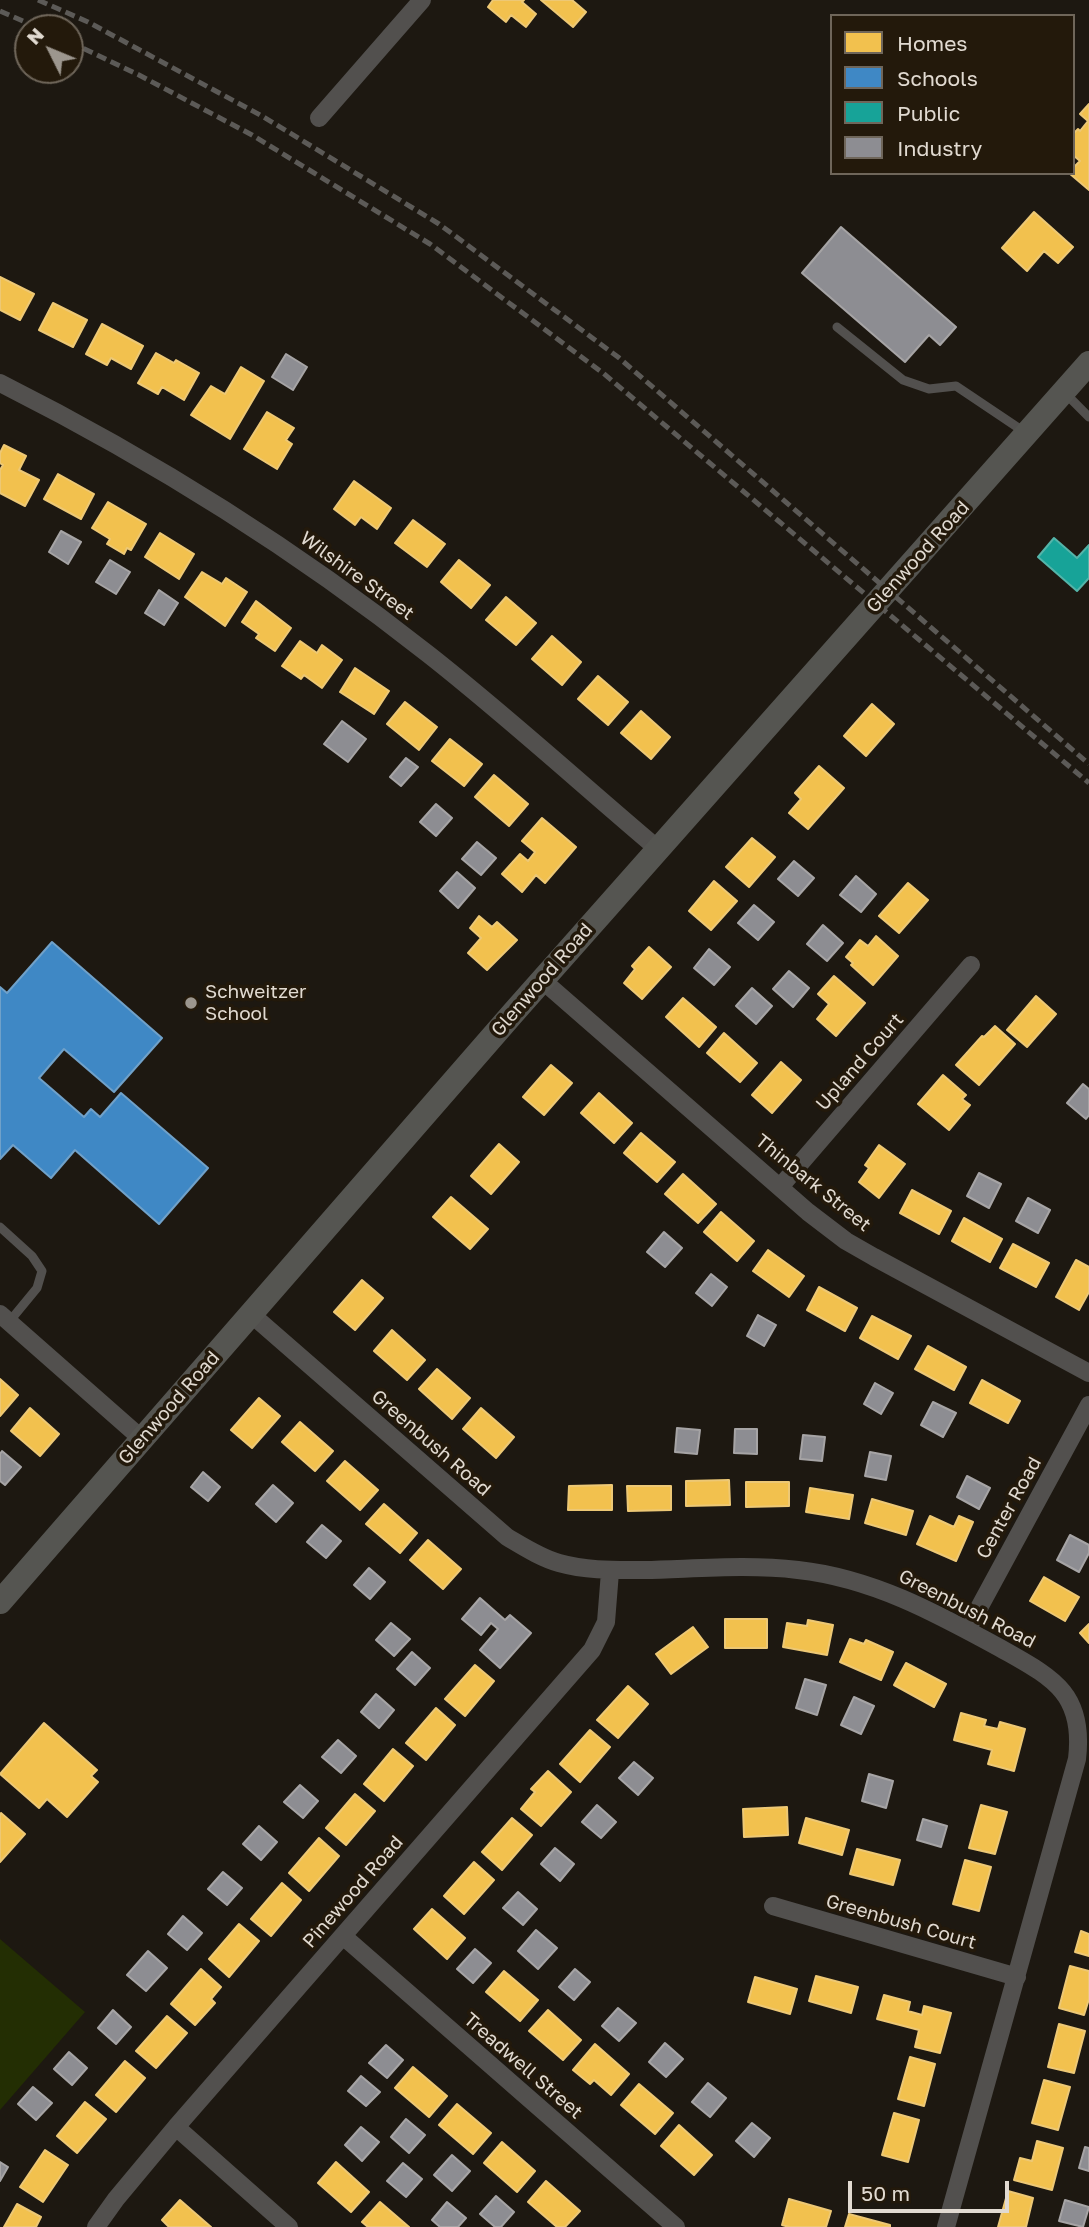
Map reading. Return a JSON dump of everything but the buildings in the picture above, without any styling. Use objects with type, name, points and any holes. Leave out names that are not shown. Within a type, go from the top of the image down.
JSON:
[{"type":"street","points":[[319,118],[422,0]]},
{"type":"street","name":"Glenwood Road","points":[[0,1602],[542,979],[1089,363]]},
{"type":"street","name":"Wilshire Street","points":[[0,383],[177,480],[341,589],[487,702],[658,849]]},
{"type":"street","name":"Upland Court","points":[[780,1187],[971,965]]},
{"type":"street","name":"Thinbark Street","points":[[542,979],[780,1187],[846,1241],[1089,1373]]},
{"type":"street","name":"Greenbush Road","points":[[251,1314],[508,1537],[531,1552],[559,1563],[610,1572],[797,1570],[858,1582],[889,1591],[967,1630],[1053,1679],[1071,1701],[1080,1738],[1077,1759],[946,2227]]},
{"type":"street","points":[[4,1318],[142,1439]]},
{"type":"street","name":"Center Road","points":[[967,1630],[1089,1405]]},
{"type":"street","name":"Pinewood Road","points":[[96,2227],[176,2127],[592,1650],[606,1622],[610,1572]]},
{"type":"street","name":"Greenbush Court","points":[[773,1906],[1017,1977]]},
{"type":"street","name":"Treadwell Street","points":[[343,1937],[676,2227]]},
{"type":"street","points":[[176,2127],[289,2227]]},
{"type":"lane","points":[[837,327],[903,380],[929,389],[956,386],[1027,434]]},
{"type":"lane","points":[[1064,392],[1089,417]]},
{"type":"lane","points":[[0,1227],[32,1256],[42,1271],[37,1288],[4,1318]]},
{"type":"green space","points":[[0,1939],[85,2012],[0,2110]]},
{"type":"railway","points":[[38,0],[88,22],[262,116],[439,224],[618,357],[1089,764]]},
{"type":"railway","points":[[0,11],[14,17]]},
{"type":"railway","points":[[84,49],[252,135],[430,244],[603,373],[1089,783]]},
{"type":"place","name":"Schweitzer School","points":[[191,1003]]}]
